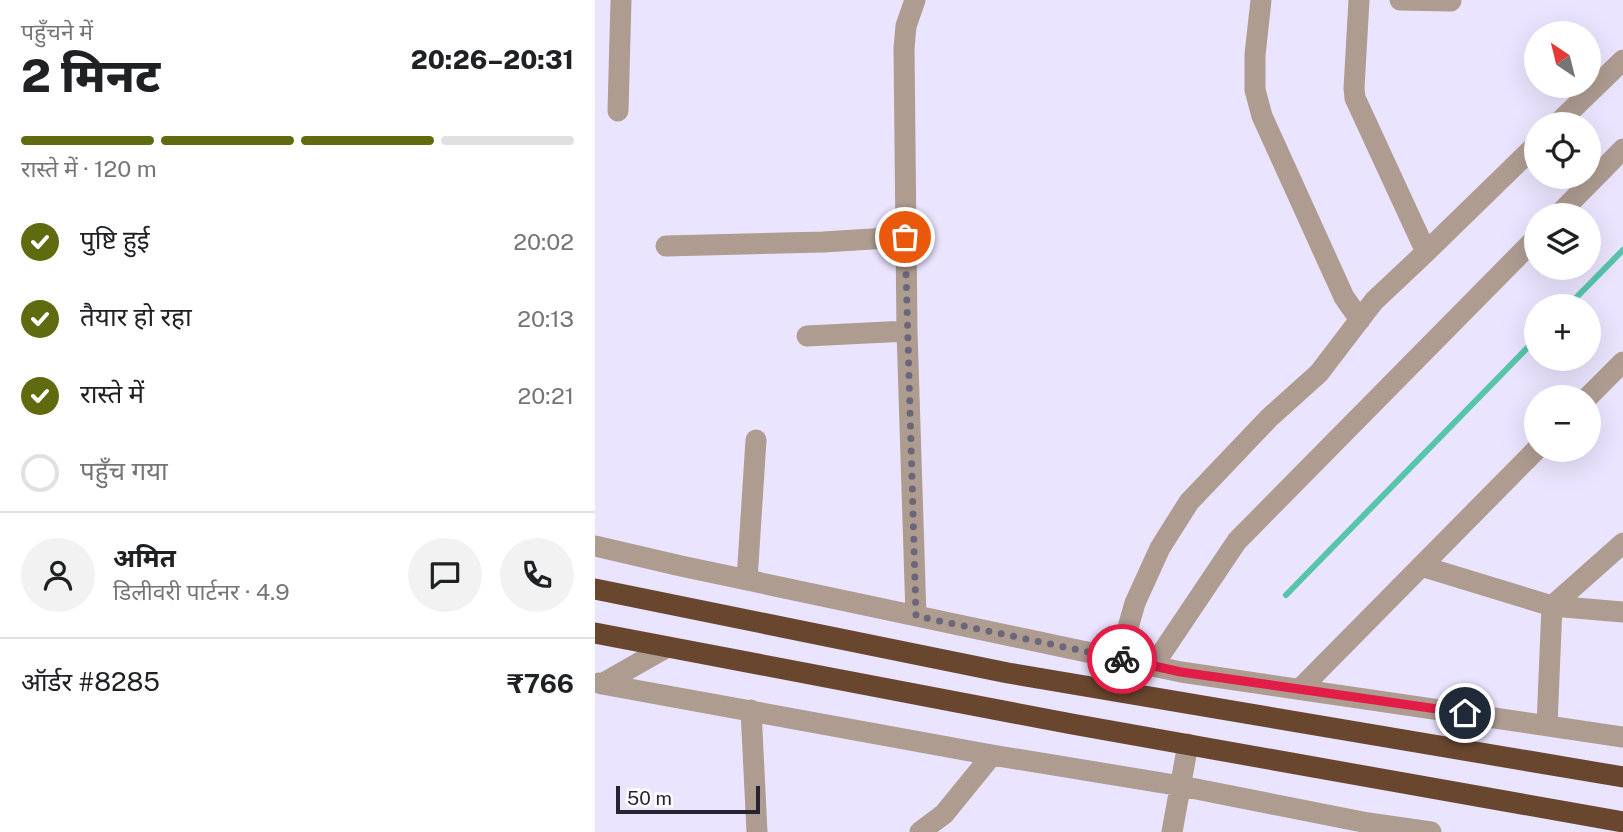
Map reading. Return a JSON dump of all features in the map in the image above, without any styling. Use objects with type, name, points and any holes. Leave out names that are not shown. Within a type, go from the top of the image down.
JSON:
[{"type":"highway","points":[[595,589],[1008,673],[1623,777]]},
{"type":"highway","points":[[595,633],[1623,822]]},
{"type":"street","points":[[618,111],[621,0]]},
{"type":"street","points":[[1261,0],[1255,55],[1255,90],[1262,116],[1344,297],[1360,320]]},
{"type":"street","points":[[1359,0],[1355,98],[1426,252]]},
{"type":"street","points":[[1400,0],[1451,1]]},
{"type":"street","points":[[916,616],[905,237],[904,48],[906,26],[921,1]]},
{"type":"street","points":[[1569,112],[1623,60]]},
{"type":"street","points":[[1570,203],[1623,149]]},
{"type":"street","points":[[1119,659],[1135,603],[1160,548],[1189,502],[1269,418],[1319,373],[1374,301],[1524,157]]},
{"type":"street","points":[[666,246],[905,237]]},
{"type":"street","points":[[1153,666],[1237,541],[1524,250]]},
{"type":"street","points":[[807,336],[907,331]]},
{"type":"street","points":[[1600,385],[1623,362]]},
{"type":"street","points":[[747,580],[757,440]]},
{"type":"street","points":[[1300,689],[1524,462]]},
{"type":"street","points":[[1547,726],[1552,606],[1623,543]]},
{"type":"street","points":[[595,545],[1153,666],[1623,737]]},
{"type":"street","points":[[1421,566],[1552,606],[1623,612]]},
{"type":"street","points":[[598,683],[667,647]]},
{"type":"street","points":[[598,683],[992,755],[1181,786],[1368,823],[1431,832]]},
{"type":"street","points":[[751,710],[757,832]]},
{"type":"street","points":[[1172,832],[1188,744]]},
{"type":"street","points":[[920,832],[944,814],[992,755]]},
{"type":"waterway","points":[[1580,294],[1623,250]]},
{"type":"waterway","points":[[1286,595],[1524,351]]},
{"type":"way so far","points":[[905,237],[916,616],[1122,659]]},
{"type":"route","points":[[1122,659],[1181,672],[1465,713]]}]
